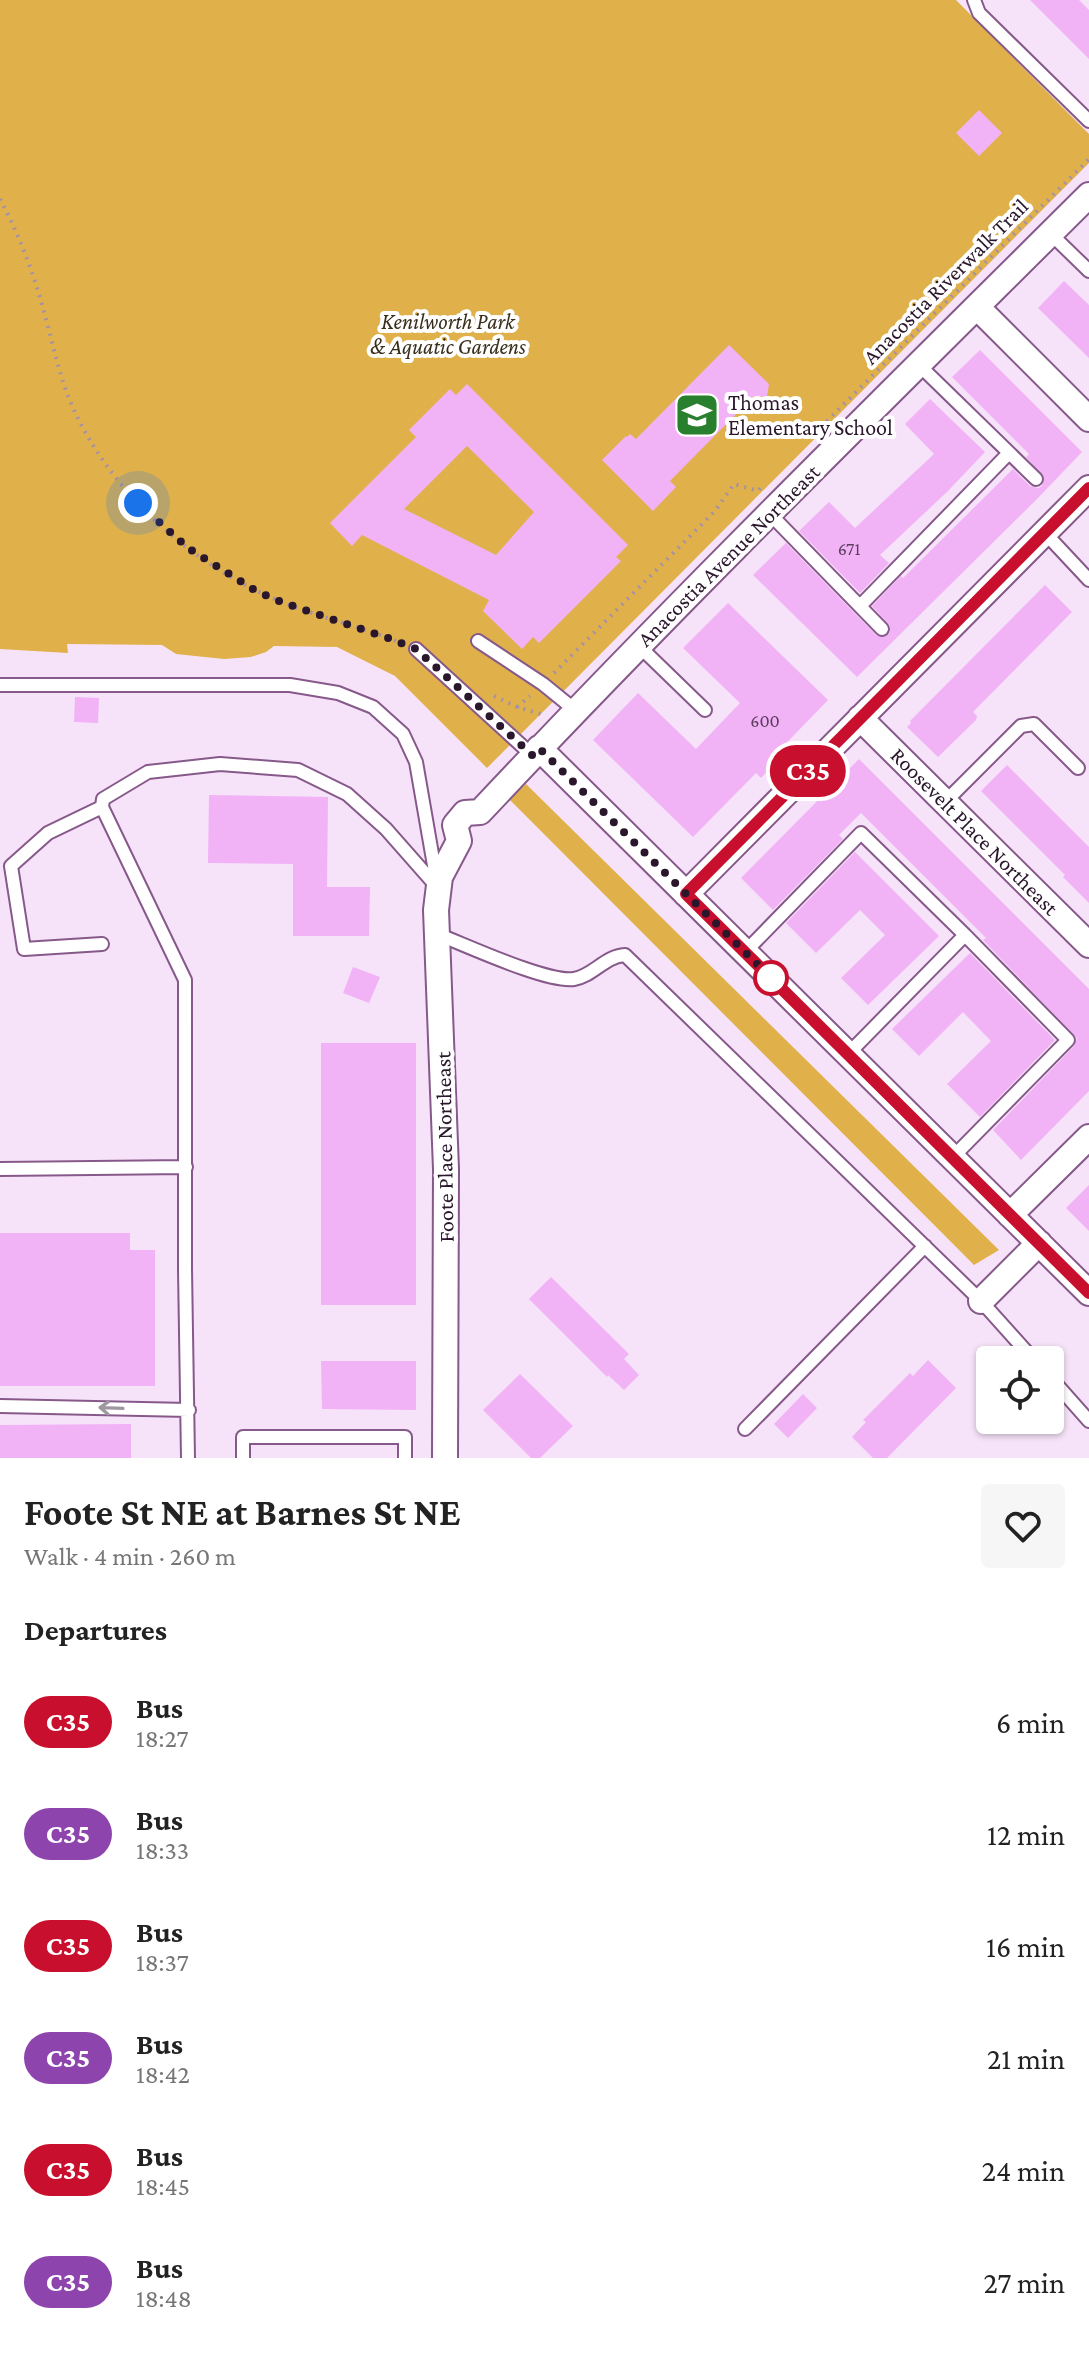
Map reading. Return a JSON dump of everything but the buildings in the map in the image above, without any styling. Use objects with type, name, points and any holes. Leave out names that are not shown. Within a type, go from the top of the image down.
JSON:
[{"type":"street","name":"Anacostia Avenue Northeast","points":[[536,751],[769,513],[1089,195]]},
{"type":"street","points":[[977,307],[1089,419]]},
{"type":"street","points":[[686,894],[1089,488]]},
{"type":"street","name":"Roosevelt Place Northeast","points":[[860,718],[1089,945]]},
{"type":"street","points":[[536,751],[686,894],[1089,1293]]},
{"type":"street","name":"Foote Place Northeast","points":[[445,1458],[446,1169],[436,910],[438,888],[443,869],[459,841],[471,839],[479,829],[480,812],[536,751]]},
{"type":"street","points":[[1010,1215],[1089,1137]]},
{"type":"street","points":[[981,1301],[1039,1243]]},
{"type":"lane","points":[[974,0],[979,13],[1089,121]]},
{"type":"lane","points":[[1050,233],[1089,271]]},
{"type":"lane","points":[[919,365],[1036,479]]},
{"type":"lane","points":[[860,606],[1009,453]]},
{"type":"lane","points":[[769,513],[882,629]]},
{"type":"lane","points":[[1045,533],[1089,580]]},
{"type":"lane","points":[[478,641],[543,684],[575,710]]},
{"type":"lane","points":[[639,646],[705,710]]},
{"type":"lane","points":[[416,649],[536,751]]},
{"type":"lane","points":[[0,685],[290,685],[338,693],[373,707],[403,734],[416,762],[438,888]]},
{"type":"lane","points":[[945,802],[1021,726],[1034,724],[1078,768]]},
{"type":"lane","points":[[188,1458],[185,980],[102,807],[103,799],[148,772],[220,764],[298,770],[347,794],[386,829],[438,888]]},
{"type":"lane","points":[[102,807],[48,833],[11,866],[24,949],[102,944]]},
{"type":"lane","points":[[745,952],[861,833],[965,935],[1068,1040],[953,1157]]},
{"type":"lane","points":[[437,934],[537,973],[569,980],[580,978],[615,955],[625,955],[981,1301],[1021,1346]]},
{"type":"lane","points":[[848,1054],[965,935]]},
{"type":"lane","points":[[0,1169],[186,1167]]},
{"type":"lane","points":[[745,1429],[925,1246]]},
{"type":"lane","points":[[1064,1393],[1089,1421]]},
{"type":"lane","points":[[0,1406],[189,1410]]},
{"type":"lane","points":[[243,1458],[243,1437],[405,1437],[405,1458]]},
{"type":"path","name":"Anacostia Riverwalk Trail","points":[[812,436],[1089,159]]},
{"type":"path","points":[[0,199],[41,299],[70,401],[97,453],[152,518],[188,548],[256,591],[416,649]]},
{"type":"path","points":[[551,676],[715,511],[734,484],[758,491],[768,480]]},
{"type":"path","points":[[517,707],[534,692]]},
{"type":"path","points":[[491,694],[517,707],[546,715]]},
{"type":"green space","name":"Kenilworth Park & Aquatic Gardens","points":[[0,0],[956,0],[1089,134],[1089,163],[487,768],[395,676],[337,647],[274,646],[251,657],[224,659],[176,654],[162,645],[67,644],[68,653],[0,649]]},
{"type":"green space","points":[[526,784],[999,1250],[974,1265],[509,799]]},
{"type":"bus line","name":"C35","points":[[1089,488],[686,894],[1089,1293]]},
{"type":"place","name":"Thomas Elementary School","points":[[697,415]]},
{"type":"route","points":[[138,503],[188,548],[256,591],[416,649],[532,755],[539,748],[771,978]]}]
